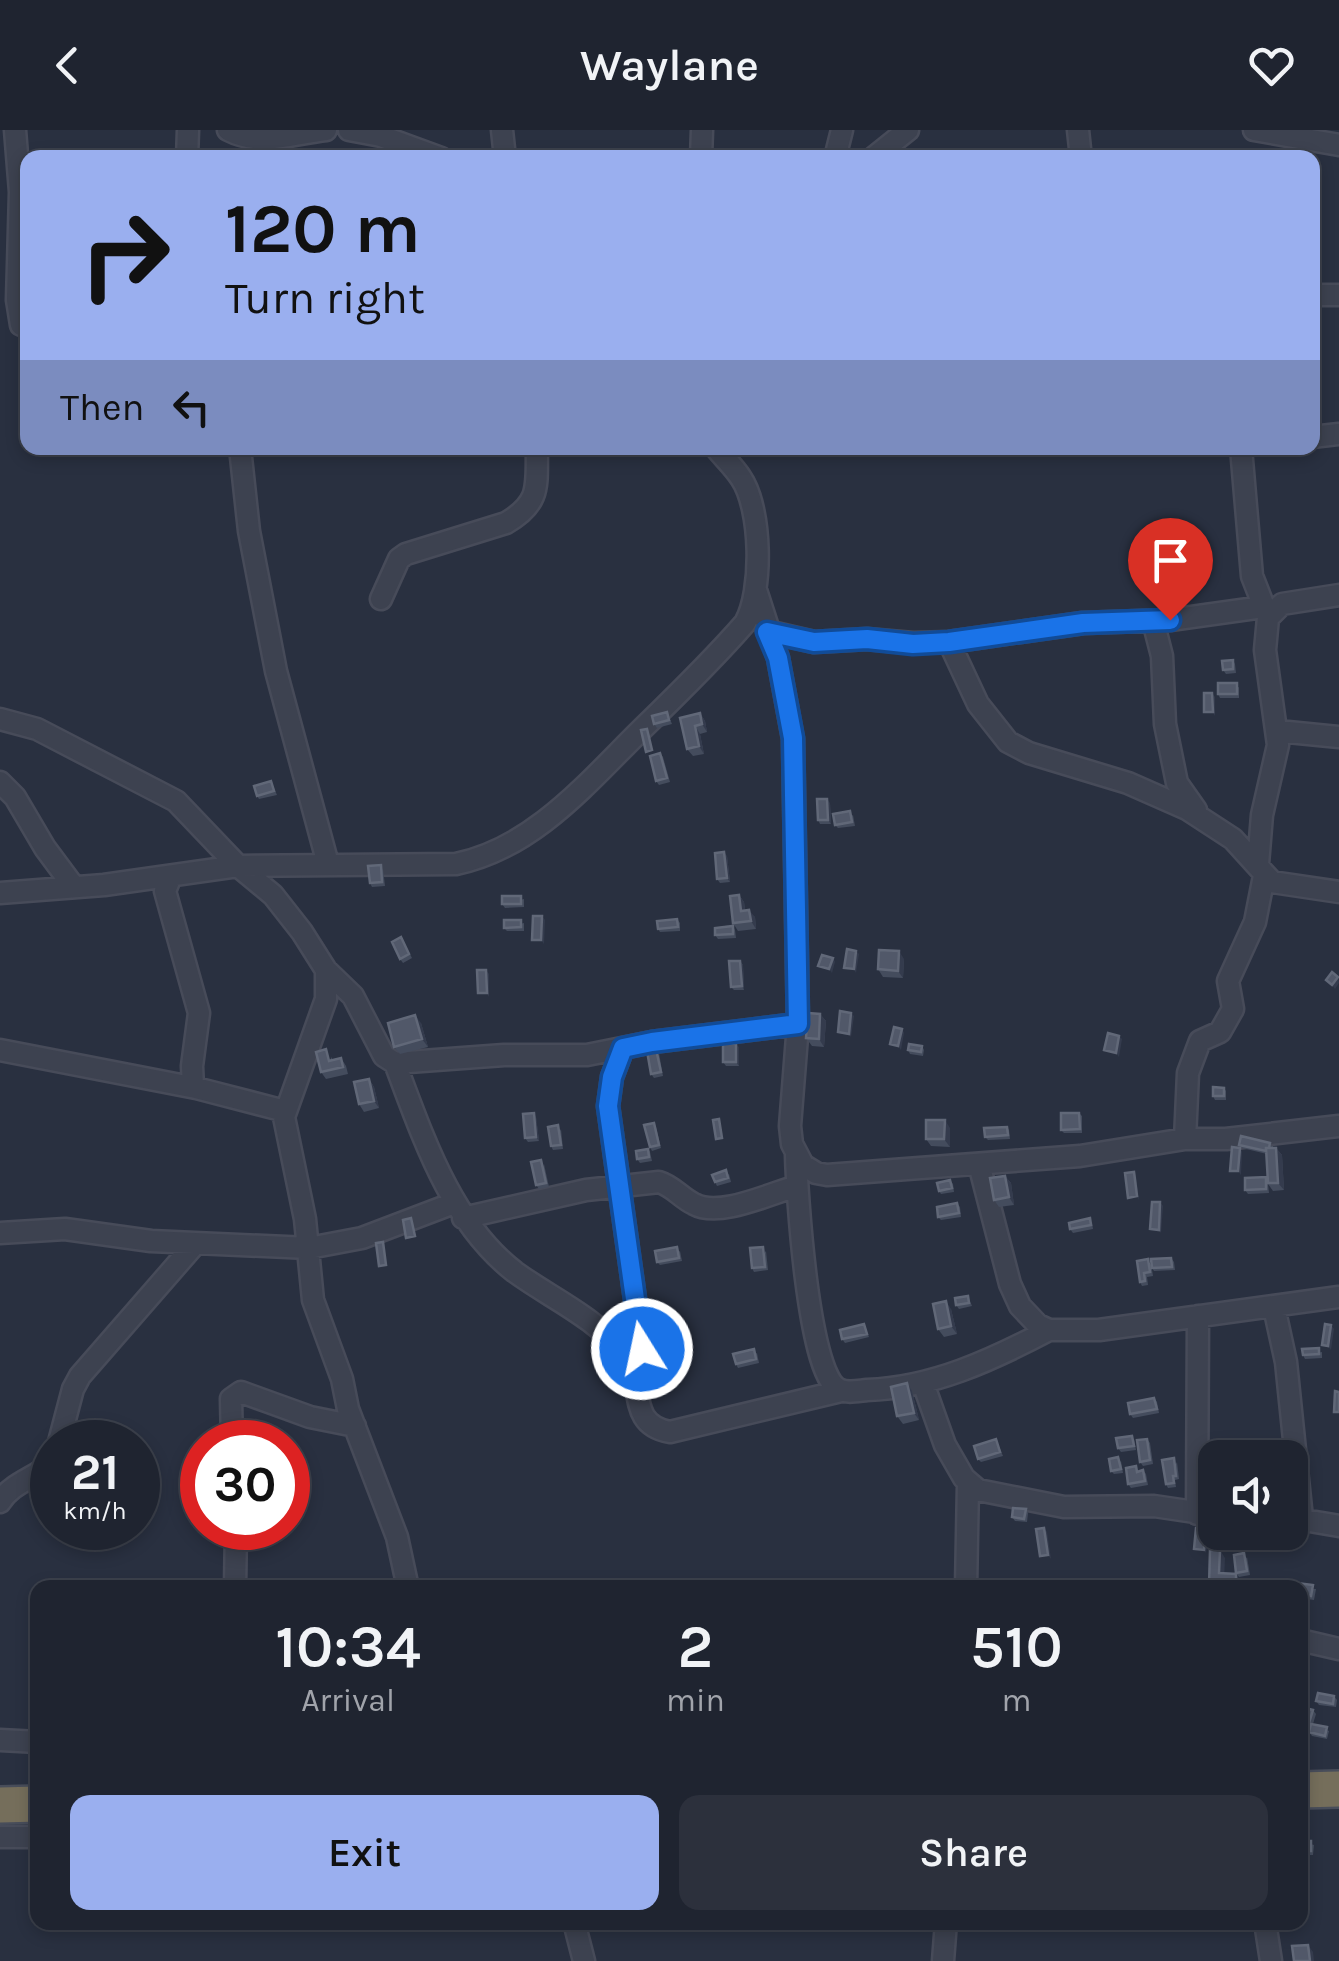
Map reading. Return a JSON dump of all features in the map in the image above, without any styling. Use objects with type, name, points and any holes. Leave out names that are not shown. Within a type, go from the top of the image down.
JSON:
[{"type":"highway","points":[[1308,1790],[1339,1788]]},
{"type":"highway","points":[[0,1805],[30,1804]]},
{"type":"street","points":[[15,130],[20,192],[16,325]]},
{"type":"street","points":[[228,130],[252,139],[271,140],[326,130]]},
{"type":"street","points":[[349,130],[381,136],[419,150]]},
{"type":"street","points":[[883,150],[908,130]]},
{"type":"street","points":[[1254,130],[1339,145]]},
{"type":"street","points":[[241,455],[249,532],[276,672],[328,864]]},
{"type":"street","points":[[381,599],[399,560],[406,554],[506,523],[520,515],[535,497],[536,455]]},
{"type":"street","points":[[722,455],[742,479],[752,501],[756,590],[778,658],[793,738],[798,1024],[790,1126],[796,1155],[799,1235],[821,1354],[833,1386],[842,1391]]},
{"type":"street","points":[[1185,1139],[1188,1073],[1200,1041],[1220,1032],[1232,1010],[1228,981],[1255,922],[1262,815],[1278,731],[1265,650],[1265,612],[1252,576],[1242,455]]},
{"type":"street","points":[[0,893],[238,866],[456,864],[478,860],[529,832],[606,768],[727,644],[752,611],[756,590]]},
{"type":"street","points":[[767,632],[814,642],[949,642],[1083,623],[1265,612],[1282,604],[1339,595]]},
{"type":"street","points":[[1152,621],[1162,656],[1165,724],[1177,783],[1200,816]]},
{"type":"street","points":[[949,642],[978,704],[1008,742],[1028,753],[1128,783],[1200,816],[1233,839],[1261,870],[1282,885],[1339,892]]},
{"type":"street","points":[[0,718],[37,730],[176,801],[238,866],[273,894],[326,970],[353,996],[384,1056],[395,1064],[458,1210],[514,1270],[564,1300],[626,1356],[647,1422],[657,1430],[670,1432],[842,1391],[879,1390],[923,1382],[994,1358],[1049,1330]]},
{"type":"street","points":[[1278,731],[1339,737]]},
{"type":"street","points":[[0,782],[74,887]]},
{"type":"street","points":[[171,876],[166,891],[198,1012],[191,1076],[194,1087]]},
{"type":"street","points":[[326,970],[326,999],[284,1111],[309,1248],[313,1300],[397,1536],[406,1580]]},
{"type":"street","points":[[395,1064],[504,1055],[587,1054],[798,1024]]},
{"type":"street","points":[[623,1048],[612,1077],[608,1106],[642,1349],[636,1391]]},
{"type":"street","points":[[0,1050],[194,1087],[284,1111]]},
{"type":"street","points":[[796,1155],[809,1170],[827,1175],[1080,1156],[1185,1139],[1226,1139],[1339,1126]]},
{"type":"street","points":[[980,1164],[1010,1284],[1020,1306],[1038,1325],[1049,1330],[1099,1330],[1339,1297]]},
{"type":"street","points":[[0,1233],[65,1229],[194,1244],[309,1248],[338,1245],[458,1210],[586,1190],[659,1182],[696,1206],[713,1210],[797,1186]]},
{"type":"street","points":[[65,1420],[80,1376],[194,1244]]},
{"type":"street","points":[[1274,1307],[1286,1362],[1291,1440]]},
{"type":"street","points":[[1198,1316],[1203,1440]]},
{"type":"street","points":[[923,1382],[945,1445],[968,1484],[978,1490],[1043,1504],[1154,1506],[1198,1513]]},
{"type":"street","points":[[231,1420],[231,1399],[241,1392],[310,1417],[355,1426]]},
{"type":"street","points":[[0,1502],[10,1488],[30,1476]]},
{"type":"street","points":[[966,1580],[968,1484]]},
{"type":"street","points":[[1308,1520],[1339,1526]]},
{"type":"street","points":[[235,1580],[236,1550]]},
{"type":"street","points":[[1308,1642],[1339,1649]]},
{"type":"street","points":[[0,1740],[30,1742]]},
{"type":"street","points":[[0,1837],[30,1837]]},
{"type":"street","points":[[576,1930],[584,1961]]},
{"type":"street","points":[[943,1961],[945,1930]]},
{"type":"street","points":[[1266,1930],[1271,1961]]},
{"type":"building","points":[[1233,660],[1233,669],[1223,670],[1222,661]]},
{"type":"building","points":[[1218,683],[1237,683],[1237,694],[1218,694]]},
{"type":"building","points":[[1204,693],[1212,693],[1213,712],[1204,712]]},
{"type":"building","points":[[667,712],[669,720],[654,724],[652,716]]},
{"type":"building","points":[[700,713],[702,724],[695,726],[699,746],[687,749],[680,718]]},
{"type":"building","points":[[647,729],[652,750],[646,752],[641,730]]},
{"type":"building","points":[[660,753],[667,778],[656,781],[650,756]]},
{"type":"building","points":[[271,781],[274,791],[257,796],[254,786]]},
{"type":"building","points":[[817,799],[827,799],[828,820],[818,820]]},
{"type":"building","points":[[850,811],[852,822],[835,825],[833,814]]},
{"type":"building","points":[[724,852],[727,878],[717,879],[715,853]]},
{"type":"building","points":[[381,865],[382,882],[370,883],[368,866]]},
{"type":"building","points":[[739,895],[741,911],[749,910],[751,921],[733,923],[730,896]]},
{"type":"building","points":[[502,896],[521,896],[521,904],[502,904]]},
{"type":"building","points":[[533,916],[542,916],[541,940],[532,940]]},
{"type":"building","points":[[677,919],[678,927],[658,929],[657,921]]},
{"type":"building","points":[[504,920],[521,920],[521,927],[504,928]]},
{"type":"building","points":[[733,926],[733,934],[715,935],[715,928]]},
{"type":"building","points":[[401,937],[409,954],[400,959],[392,942]]},
{"type":"building","points":[[847,949],[856,951],[854,969],[844,968]]},
{"type":"building","points":[[879,950],[899,951],[898,971],[878,969]]},
{"type":"building","points":[[822,955],[833,958],[829,969],[818,966]]},
{"type":"building","points":[[729,961],[740,961],[742,986],[731,987]]},
{"type":"building","points":[[477,970],[486,970],[487,993],[478,993]]},
{"type":"building","points":[[1332,972],[1338,977],[1332,985],[1326,980]]},
{"type":"building","points":[[840,1011],[851,1013],[849,1034],[838,1032]]},
{"type":"building","points":[[808,1013],[820,1014],[819,1039],[806,1038]]},
{"type":"building","points":[[415,1015],[422,1039],[394,1047],[388,1023]]},
{"type":"building","points":[[894,1027],[902,1029],[898,1046],[890,1044]]},
{"type":"building","points":[[1108,1033],[1119,1036],[1116,1053],[1104,1050]]},
{"type":"building","points":[[723,1043],[736,1044],[736,1062],[723,1062]]},
{"type":"building","points":[[909,1044],[922,1046],[921,1052],[908,1050]]},
{"type":"building","points":[[326,1049],[329,1061],[341,1058],[343,1067],[321,1072],[316,1052]]},
{"type":"building","points":[[656,1049],[661,1072],[651,1074],[647,1051]]},
{"type":"building","points":[[369,1079],[374,1101],[359,1104],[354,1082]]},
{"type":"building","points":[[1213,1087],[1224,1088],[1224,1096],[1213,1096]]},
{"type":"building","points":[[534,1113],[536,1137],[525,1138],[523,1114]]},
{"type":"building","points":[[1061,1113],[1079,1113],[1080,1129],[1061,1130]]},
{"type":"building","points":[[719,1119],[722,1138],[716,1139],[713,1120]]},
{"type":"building","points":[[926,1120],[945,1120],[944,1139],[926,1139]]},
{"type":"building","points":[[654,1123],[659,1145],[650,1147],[644,1125]]},
{"type":"building","points":[[558,1125],[561,1145],[551,1146],[548,1127]]},
{"type":"building","points":[[1007,1127],[1008,1135],[985,1137],[984,1128]]},
{"type":"building","points":[[1241,1136],[1270,1143],[1269,1148],[1266,1151],[1239,1145]]},
{"type":"building","points":[[1232,1147],[1240,1148],[1238,1171],[1230,1171]]},
{"type":"building","points":[[1266,1148],[1276,1148],[1278,1183],[1268,1183]]},
{"type":"building","points":[[648,1149],[649,1157],[637,1159],[636,1151]]},
{"type":"building","points":[[541,1160],[546,1183],[536,1185],[531,1162]]},
{"type":"building","points":[[726,1170],[728,1178],[715,1182],[712,1175]]},
{"type":"building","points":[[1134,1172],[1137,1196],[1128,1198],[1125,1173]]},
{"type":"building","points":[[1005,1176],[1009,1197],[994,1200],[990,1178]]},
{"type":"building","points":[[1266,1177],[1266,1189],[1245,1190],[1245,1178]]},
{"type":"building","points":[[950,1180],[952,1188],[939,1191],[937,1183]]},
{"type":"building","points":[[1152,1202],[1160,1202],[1159,1230],[1150,1229]]},
{"type":"building","points":[[957,1203],[959,1213],[938,1217],[937,1207]]},
{"type":"building","points":[[411,1218],[415,1236],[406,1238],[403,1220]]},
{"type":"building","points":[[1090,1218],[1091,1225],[1070,1229],[1069,1223]]},
{"type":"building","points":[[383,1242],[386,1265],[379,1266],[376,1243]]},
{"type":"building","points":[[677,1247],[679,1258],[657,1262],[655,1251]]},
{"type":"building","points":[[763,1247],[765,1267],[752,1268],[750,1248]]},
{"type":"building","points":[[1171,1258],[1172,1267],[1152,1268],[1151,1259]]},
{"type":"building","points":[[1148,1259],[1150,1272],[1144,1273],[1145,1281],[1140,1282],[1137,1261]]},
{"type":"building","points":[[968,1296],[969,1303],[956,1305],[955,1298]]},
{"type":"building","points":[[946,1301],[951,1326],[938,1329],[933,1304]]},
{"type":"building","points":[[864,1324],[867,1334],[842,1339],[840,1330]]},
{"type":"building","points":[[1325,1324],[1331,1325],[1328,1346],[1322,1345]]},
{"type":"building","points":[[1319,1348],[1319,1354],[1303,1355],[1302,1349]]},
{"type":"building","points":[[754,1349],[756,1359],[736,1364],[733,1354]]},
{"type":"building","points":[[907,1383],[914,1413],[897,1416],[891,1387]]},
{"type":"building","points":[[1335,1391],[1339,1392],[1339,1412],[1334,1412]]},
{"type":"building","points":[[1154,1398],[1157,1409],[1130,1414],[1128,1403]]},
{"type":"building","points":[[1132,1436],[1134,1446],[1118,1448],[1116,1438]]},
{"type":"building","points":[[996,1439],[1000,1452],[978,1459],[974,1446]]},
{"type":"building","points":[[1147,1439],[1150,1460],[1140,1462],[1137,1440]]},
{"type":"building","points":[[1118,1457],[1121,1469],[1111,1471],[1109,1459]]},
{"type":"building","points":[[1174,1458],[1174,1483],[1166,1484],[1162,1460]]},
{"type":"building","points":[[1136,1466],[1137,1472],[1143,1470],[1145,1481],[1128,1484],[1126,1468]]},
{"type":"building","points":[[1013,1508],[1026,1509],[1024,1519],[1012,1517]]},
{"type":"building","points":[[1044,1528],[1048,1555],[1040,1556],[1036,1529]]},
{"type":"building","points":[[1196,1528],[1198,1528],[1198,1549],[1194,1549]]},
{"type":"building","points":[[1210,1550],[1220,1550],[1219,1573],[1236,1574],[1236,1580],[1209,1580]]},
{"type":"building","points":[[1244,1553],[1247,1571],[1236,1573],[1234,1555]]},
{"type":"building","points":[[1318,1693],[1334,1696],[1333,1704],[1316,1701]]},
{"type":"building","points":[[1311,1724],[1327,1727],[1325,1736],[1309,1732]]},
{"type":"building","points":[[1308,1945],[1310,1961],[1294,1961],[1292,1946]]},
{"type":"route","points":[[642,1349],[608,1106],[612,1077],[623,1048],[798,1024],[793,738],[778,658],[767,632],[814,642],[867,639],[913,644],[1083,623],[1170,620]]}]
